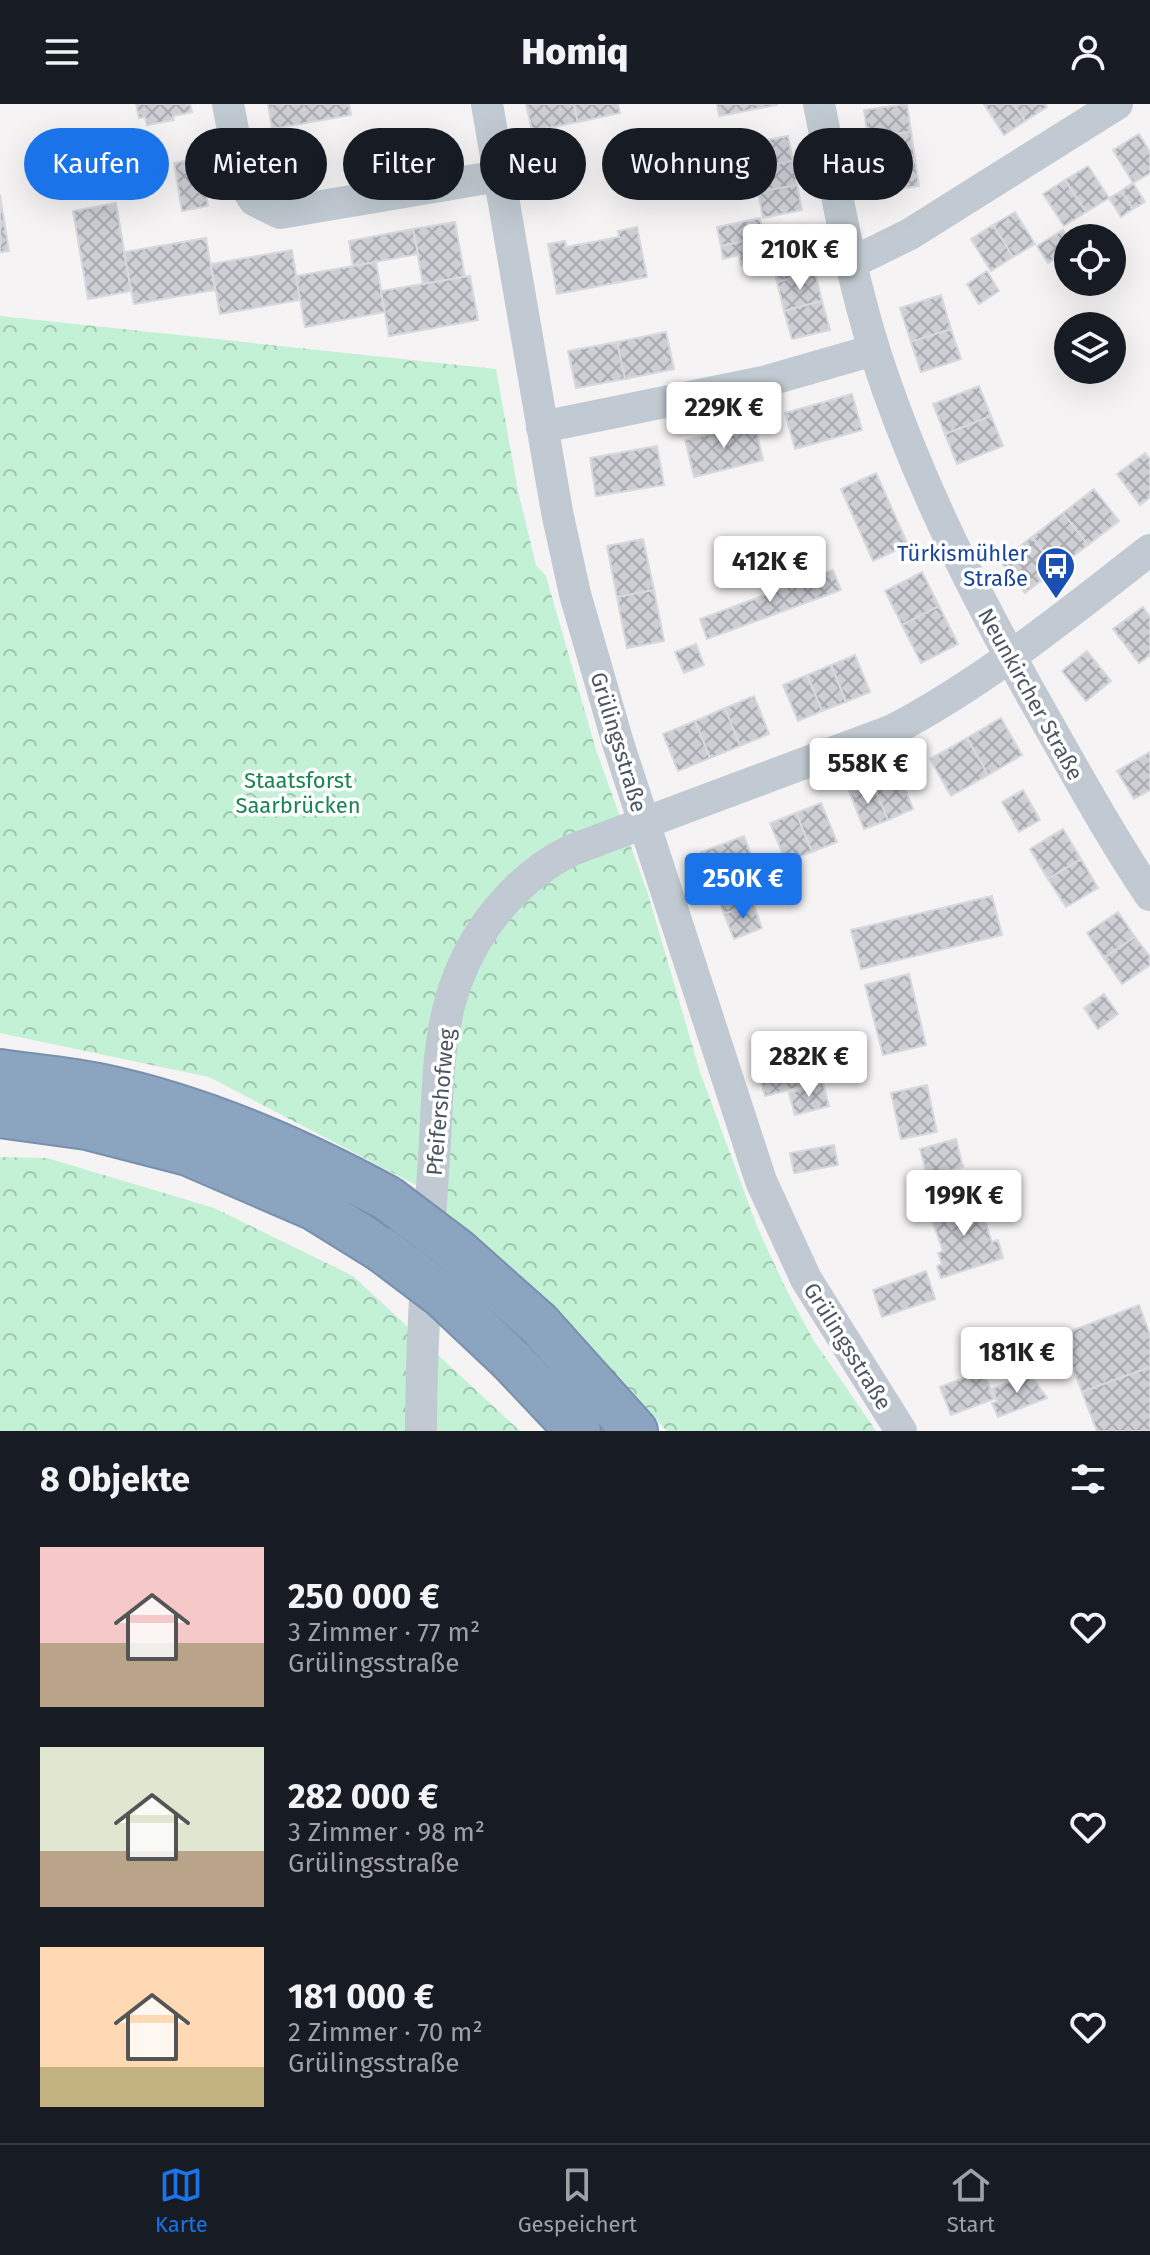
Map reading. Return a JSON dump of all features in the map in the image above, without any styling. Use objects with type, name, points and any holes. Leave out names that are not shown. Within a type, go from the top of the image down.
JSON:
[{"type":"highway","points":[[0,1072],[103,1087],[210,1117],[324,1164],[387,1198],[457,1251],[539,1324],[635,1431]]},
{"type":"highway","points":[[0,1115],[87,1127],[188,1153],[315,1208],[381,1249],[442,1295],[511,1360],[578,1431]]},
{"type":"street","points":[[228,104],[243,182],[254,200],[280,213],[480,179]]},
{"type":"street","name":"Grülingsstraße","points":[[487,104],[491,128]]},
{"type":"street","name":"Neunkircher Straße","points":[[819,104],[851,263],[874,350],[902,430],[974,592],[1119,848],[1150,895]]},
{"type":"street","points":[[851,263],[910,234],[1117,104]]},
{"type":"street","name":"Grülingsstraße","points":[[503,200],[557,512],[575,594],[644,823],[761,1181],[806,1279],[901,1431]]},
{"type":"street","points":[[542,427],[763,382],[874,350]]},
{"type":"street","name":"Pfeifershofweg","points":[[421,1431],[422,1340],[439,1068],[457,981],[475,941],[526,880],[572,850],[893,730],[943,703],[1009,657],[1150,550]]},
{"type":"green space","name":"Staatsforst Saarbrücken","points":[[0,316],[496,369],[518,491],[536,565],[546,576],[596,750],[647,891],[700,1072],[758,1229],[787,1291],[814,1341],[876,1431],[667,1431],[533,1289],[416,1185],[209,1077],[0,1033]]},
{"type":"green space","points":[[0,1157],[47,1158],[214,1208],[353,1276],[520,1431],[0,1431]]},
{"type":"building","points":[[136,104],[190,104],[192,112],[173,116],[174,120],[147,125],[145,117],[139,118]]},
{"type":"building","points":[[268,104],[349,104],[351,115],[272,128]]},
{"type":"building","points":[[526,104],[574,104],[578,122],[531,128]]},
{"type":"building","points":[[574,104],[618,104],[620,113],[578,122]]},
{"type":"building","points":[[717,104],[777,104],[777,105],[719,116]]},
{"type":"building","points":[[907,104],[910,128],[867,128],[864,110]]},
{"type":"building","points":[[984,104],[1014,104],[1025,121],[1004,135]]},
{"type":"building","points":[[1014,104],[1045,104],[1047,107],[1025,121]]},
{"type":"building","points":[[1139,134],[1150,152],[1150,173],[1133,183],[1113,150]]},
{"type":"building","points":[[788,136],[793,161],[777,164],[777,138]]},
{"type":"building","points":[[913,159],[919,186],[913,187]]},
{"type":"building","points":[[185,161],[185,200],[207,200],[208,206],[182,211],[174,163]]},
{"type":"building","points":[[793,161],[793,186],[777,189],[777,164]]},
{"type":"building","points":[[1088,166],[1109,198],[1086,212],[1065,180]]},
{"type":"building","points":[[1065,180],[1086,212],[1063,224],[1043,194]]},
{"type":"building","points":[[1133,183],[1145,202],[1133,209],[1121,191]]},
{"type":"building","points":[[793,186],[793,200],[800,200],[802,210],[763,218],[760,200],[777,200],[777,189]]},
{"type":"building","points":[[1121,191],[1133,209],[1121,217],[1109,198]]},
{"type":"building","points":[[0,195],[9,251],[0,252]]},
{"type":"building","points":[[116,203],[131,291],[88,299],[73,211]]},
{"type":"building","points":[[1015,212],[1035,244],[1013,257],[993,225]]},
{"type":"building","points":[[760,218],[764,237],[721,246],[717,227]]},
{"type":"building","points":[[455,222],[465,277],[423,284],[413,229]]},
{"type":"building","points":[[993,225],[1013,257],[991,271],[971,239]]},
{"type":"building","points":[[637,227],[647,277],[557,294],[548,244],[565,241],[566,247],[619,237],[618,231]]},
{"type":"building","points":[[413,229],[418,254],[353,266],[349,241]]},
{"type":"building","points":[[1054,236],[1054,259],[1048,263],[1037,246]]},
{"type":"building","points":[[764,237],[768,259],[741,265],[739,255],[723,259],[721,246]]},
{"type":"building","points":[[206,238],[215,290],[134,304],[124,252]]},
{"type":"building","points":[[808,243],[815,272],[777,282],[770,253]]},
{"type":"building","points":[[292,250],[300,300],[220,314],[211,264]]},
{"type":"building","points":[[376,262],[385,312],[305,327],[296,276]]},
{"type":"building","points":[[987,271],[999,291],[979,304],[967,284]]},
{"type":"building","points":[[815,272],[822,301],[784,311],[777,282]]},
{"type":"building","points":[[470,276],[478,320],[389,336],[381,291]]},
{"type":"building","points":[[941,295],[951,329],[911,342],[900,308]]},
{"type":"building","points":[[822,301],[830,330],[792,339],[784,311]]},
{"type":"building","points":[[951,329],[961,359],[921,372],[911,342]]},
{"type":"building","points":[[666,332],[674,369],[625,379],[617,342]]},
{"type":"building","points":[[617,342],[625,379],[576,388],[568,351]]},
{"type":"building","points":[[979,386],[991,416],[945,434],[933,404]]},
{"type":"building","points":[[852,394],[862,430],[795,449],[785,413]]},
{"type":"building","points":[[991,416],[1003,446],[957,464],[945,434]]},
{"type":"building","points":[[755,424],[763,460],[694,477],[685,440]]},
{"type":"building","points":[[657,446],[664,485],[596,496],[590,458]]},
{"type":"building","points":[[1145,453],[1150,459],[1150,497],[1140,505],[1117,474]]},
{"type":"building","points":[[876,473],[908,545],[873,561],[841,489]]},
{"type":"building","points":[[1094,489],[1119,521],[1088,545],[1063,513]]},
{"type":"building","points":[[1063,513],[1088,545],[1056,569],[1032,537]]},
{"type":"building","points":[[1032,537],[1056,569],[1025,593],[1000,561]]},
{"type":"building","points":[[643,539],[654,590],[617,597],[607,546]]},
{"type":"building","points":[[833,570],[841,590],[707,639],[700,619]]},
{"type":"building","points":[[922,572],[939,606],[902,625],[885,591]]},
{"type":"building","points":[[654,590],[664,641],[627,648],[617,597]]},
{"type":"building","points":[[939,606],[958,644],[921,663],[902,625]]},
{"type":"building","points":[[1143,607],[1150,617],[1150,655],[1139,663],[1113,629]]},
{"type":"building","points":[[696,644],[704,665],[684,673],[675,652]]},
{"type":"building","points":[[1087,651],[1111,681],[1086,701],[1062,671]]},
{"type":"building","points":[[855,655],[870,692],[846,702],[831,665]]},
{"type":"building","points":[[831,665],[846,702],[822,711],[807,675]]},
{"type":"building","points":[[807,675],[822,711],[798,721],[783,685]]},
{"type":"building","points":[[754,696],[769,734],[740,746],[725,708]]},
{"type":"building","points":[[725,708],[740,746],[710,758],[695,721]]},
{"type":"building","points":[[1001,718],[1022,755],[988,775],[967,738]]},
{"type":"building","points":[[695,721],[710,758],[678,771],[663,734]]},
{"type":"building","points":[[967,738],[988,775],[951,796],[930,759]]},
{"type":"building","points":[[1150,752],[1150,790],[1134,799],[1117,771]]},
{"type":"building","points":[[898,771],[913,809],[888,820],[872,782]]},
{"type":"building","points":[[872,782],[888,820],[864,829],[849,791]]},
{"type":"building","points":[[1023,790],[1040,820],[1019,832],[1002,802]]},
{"type":"building","points":[[821,803],[837,842],[812,852],[796,813]]},
{"type":"building","points":[[796,813],[812,852],[786,862],[770,823]]},
{"type":"building","points":[[1063,829],[1081,859],[1048,879],[1030,849]]},
{"type":"building","points":[[744,836],[767,898],[724,914],[701,852]]},
{"type":"building","points":[[1081,859],[1098,888],[1066,907],[1048,879]]},
{"type":"building","points":[[992,896],[1002,935],[861,969],[851,930]]},
{"type":"building","points":[[753,903],[762,928],[734,939],[724,914]]},
{"type":"building","points":[[1118,912],[1135,937],[1104,958],[1087,933]]},
{"type":"building","points":[[1135,937],[1150,957],[1150,965],[1122,984],[1104,958]]},
{"type":"building","points":[[909,974],[926,1045],[883,1055],[865,985]]},
{"type":"building","points":[[1104,994],[1118,1014],[1098,1029],[1084,1008]]},
{"type":"building","points":[[848,1043],[856,1073],[765,1096],[757,1067]]},
{"type":"building","points":[[823,1083],[829,1106],[795,1115],[789,1093]]},
{"type":"building","points":[[927,1085],[937,1132],[901,1139],[891,1093]]},
{"type":"building","points":[[956,1139],[963,1167],[927,1176],[920,1149]]},
{"type":"building","points":[[834,1145],[838,1165],[794,1173],[790,1153]]},
{"type":"building","points":[[977,1197],[992,1242],[998,1240],[1003,1258],[941,1278],[937,1266],[942,1264],[938,1253],[943,1251],[929,1212]]},
{"type":"building","points":[[926,1271],[935,1299],[882,1317],[873,1290]]},
{"type":"building","points":[[1139,1305],[1150,1335],[1150,1367],[1082,1392],[1060,1335]]},
{"type":"building","points":[[1150,1367],[1150,1431],[1097,1431],[1082,1392]]},
{"type":"building","points":[[983,1370],[994,1399],[951,1415],[940,1387]]},
{"type":"building","points":[[1030,1374],[1047,1398],[998,1417],[992,1403],[997,1402],[992,1389]]},
{"type":"place","name":"Türkismühler Straße","points":[[1056,600]]}]
